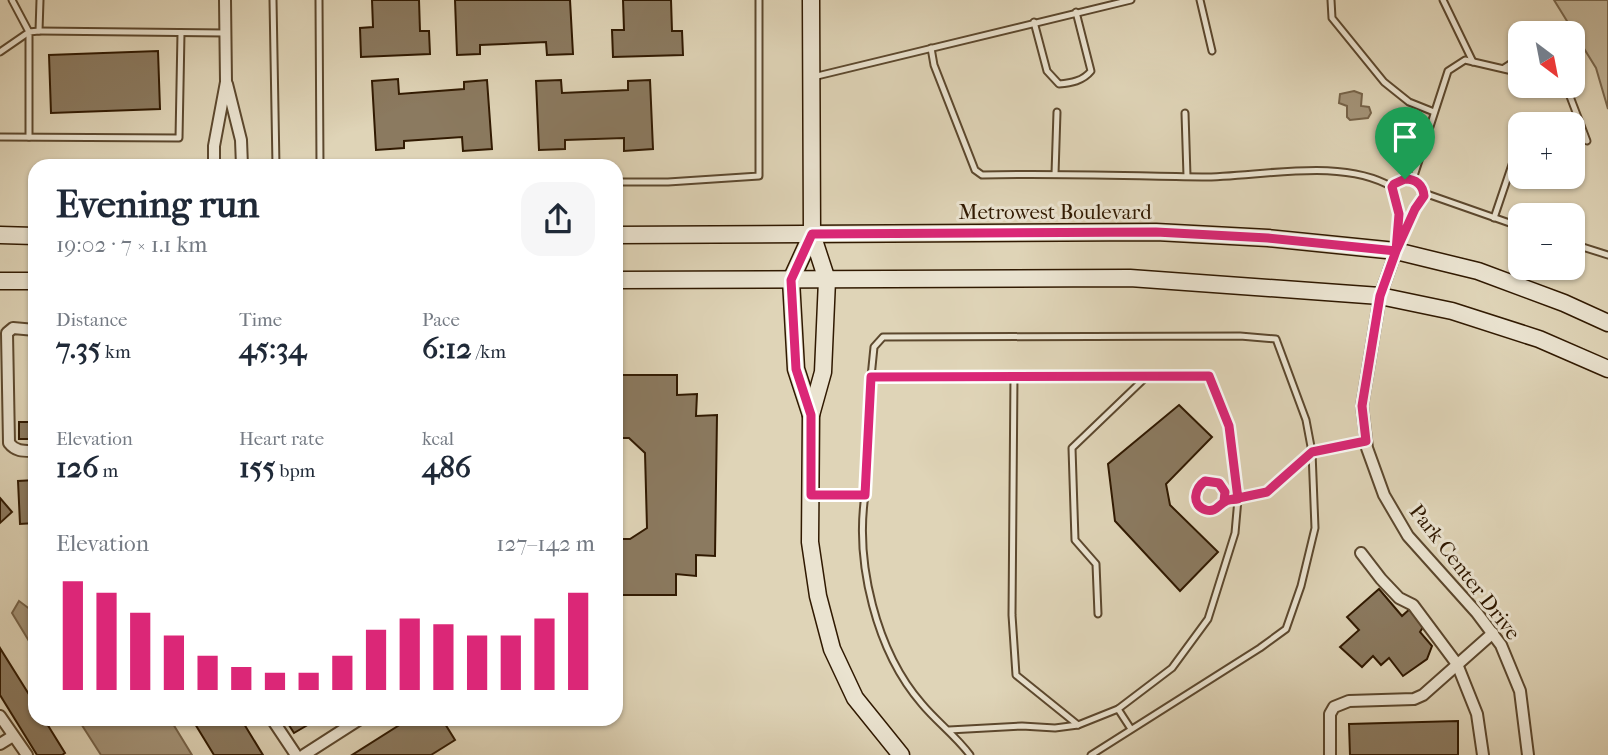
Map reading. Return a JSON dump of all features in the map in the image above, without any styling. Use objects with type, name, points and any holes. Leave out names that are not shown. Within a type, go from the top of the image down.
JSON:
[{"type":"street","points":[[214,159],[226,82],[225,0]]},
{"type":"street","points":[[811,0],[812,234],[827,280],[823,373],[811,415],[810,542],[817,593],[832,649],[855,698],[901,755]]},
{"type":"street","points":[[226,82],[241,140],[242,159]]},
{"type":"street","name":"Metrowest Boulevard","points":[[623,235],[1156,232],[1268,238],[1396,251],[1478,271],[1564,303],[1608,323]]},
{"type":"street","points":[[811,415],[796,369],[791,280],[812,234]]},
{"type":"street","points":[[0,236],[28,236]]},
{"type":"street","name":"Park Center Drive","points":[[1396,251],[1380,296],[1362,406],[1366,441],[1384,495],[1408,536],[1501,645],[1520,691],[1528,755]]},
{"type":"street","points":[[623,280],[1130,278],[1380,296],[1452,311],[1539,339],[1608,369]]},
{"type":"street","points":[[0,281],[28,281]]},
{"type":"street","points":[[28,329],[13,328],[7,333],[9,443],[13,448],[28,451]]},
{"type":"street","points":[[1362,553],[1390,589],[1399,598],[1413,605],[1457,664],[1477,714],[1483,755]]},
{"type":"street","points":[[1329,755],[1330,715],[1334,707],[1349,701],[1414,699],[1423,695],[1493,633]]},
{"type":"street","points":[[0,716],[27,755]]},
{"type":"street","points":[[277,726],[296,755]]},
{"type":"street","points":[[304,755],[343,726]]},
{"type":"street","points":[[0,744],[13,736]]},
{"type":"lane","points":[[12,0],[29,32],[29,137]]},
{"type":"lane","points":[[39,32],[40,0]]},
{"type":"lane","points":[[273,0],[276,159]]},
{"type":"lane","points":[[319,0],[320,159]]},
{"type":"lane","points":[[623,182],[668,183],[759,176],[759,0]]},
{"type":"lane","points":[[810,78],[1131,0]]},
{"type":"lane","points":[[1200,0],[1212,51]]},
{"type":"lane","points":[[1331,0],[1332,18],[1384,82],[1409,103],[1434,112]]},
{"type":"lane","points":[[1443,0],[1474,62]]},
{"type":"lane","points":[[1034,22],[1047,71],[1059,84],[1072,83],[1087,77],[1091,71],[1076,12]]},
{"type":"lane","points":[[0,52],[29,32],[226,33]]},
{"type":"lane","points":[[0,137],[178,138],[181,33]]},
{"type":"lane","points":[[931,48],[933,65],[975,170],[982,175],[1187,176],[1327,171],[1359,174],[1392,187],[1399,214],[1396,251]]},
{"type":"lane","points":[[1412,179],[1448,71],[1465,60],[1508,69]]},
{"type":"lane","points":[[1504,68],[1508,65]]},
{"type":"lane","points":[[1570,98],[1587,142]]},
{"type":"lane","points":[[1055,174],[1057,112]]},
{"type":"lane","points":[[1185,113],[1187,176]]},
{"type":"lane","points":[[1494,218],[1508,177]]},
{"type":"lane","points":[[1392,187],[1405,179],[1412,179],[1424,193],[1508,223]]},
{"type":"lane","points":[[1396,251],[1424,193]]},
{"type":"lane","points":[[1585,248],[1608,255]]},
{"type":"lane","points":[[971,755],[922,704],[899,671],[884,639],[866,578],[862,514],[874,347],[883,337],[1241,336],[1276,339],[1306,420],[1312,452],[1315,528],[1301,586],[1286,629],[1091,755]]},
{"type":"lane","points":[[1014,375],[1013,615],[1016,674],[1079,724]]},
{"type":"lane","points":[[871,377],[1209,376],[1229,426],[1238,499],[1235,533],[1208,619],[1172,668],[1118,709],[1079,724],[1055,728],[1022,726],[949,730]]},
{"type":"lane","points":[[1098,614],[1096,564],[1075,540],[1072,448],[1145,377]]},
{"type":"lane","points":[[1224,501],[1225,492],[1219,483],[1205,481],[1197,488],[1197,502],[1203,509],[1217,509],[1224,501],[1267,492],[1312,452],[1366,441]]},
{"type":"lane","points":[[811,495],[865,495]]},
{"type":"lane","points":[[1118,709],[1131,729]]},
{"type":"shaded area","points":[[1554,0],[1608,0],[1608,109],[1596,68],[1586,52],[1586,21],[1567,21]]},
{"type":"shaded area","points":[[1354,91],[1362,94],[1361,106],[1369,107],[1371,113],[1368,118],[1350,120],[1347,117],[1347,106],[1339,103],[1340,94]]},
{"type":"shaded area","points":[[19,601],[28,608],[28,639],[12,613]]},
{"type":"shaded area","points":[[82,726],[174,726],[192,755],[101,755]]},
{"type":"building","points":[[372,0],[419,0],[420,31],[429,31],[430,54],[361,57],[360,28],[373,27]]},
{"type":"building","points":[[455,0],[570,0],[573,54],[547,55],[546,42],[480,45],[480,54],[457,55]]},
{"type":"building","points":[[623,0],[671,0],[672,31],[682,31],[683,55],[613,57],[612,30],[624,30]]},
{"type":"building","points":[[158,51],[160,109],[51,113],[49,55]]},
{"type":"building","points":[[398,79],[399,94],[464,89],[464,82],[487,80],[492,149],[463,151],[462,137],[404,141],[404,148],[376,150],[372,81]]},
{"type":"building","points":[[561,80],[562,93],[628,90],[628,81],[650,80],[653,149],[624,151],[624,138],[565,140],[565,149],[539,150],[536,81]]},
{"type":"building","points":[[623,375],[677,375],[677,395],[697,394],[696,416],[717,415],[715,556],[696,555],[696,576],[676,574],[676,595],[623,595],[623,539],[630,539],[647,528],[645,453],[629,438],[623,438]]},
{"type":"building","points":[[1179,405],[1212,437],[1166,484],[1170,505],[1218,552],[1180,591],[1115,521],[1108,464]]},
{"type":"building","points":[[19,422],[28,422],[28,439],[19,439]]},
{"type":"building","points":[[28,480],[28,523],[20,524],[18,481]]},
{"type":"building","points":[[0,498],[12,512],[0,523]]},
{"type":"building","points":[[1379,589],[1402,616],[1412,607],[1425,624],[1420,632],[1432,646],[1427,659],[1403,676],[1389,658],[1381,665],[1373,656],[1362,667],[1340,647],[1359,630],[1347,617]]},
{"type":"building","points":[[0,648],[28,693],[28,726],[48,726],[65,753],[37,755],[0,695]]},
{"type":"building","points":[[1458,721],[1458,755],[1350,755],[1349,724]]},
{"type":"building","points":[[196,726],[245,726],[263,755],[214,755]]},
{"type":"building","points":[[290,726],[306,726],[294,733]]},
{"type":"building","points":[[398,726],[446,726],[455,740],[431,755],[352,755]]},
{"type":"route","points":[[1405,179],[1392,187],[1399,214],[1396,251],[1268,238],[1156,232],[812,234],[791,280],[796,369],[811,415],[811,495],[865,495],[871,377],[1209,376],[1229,426],[1238,499],[1224,501],[1217,509],[1208,510],[1199,506],[1195,498],[1197,488],[1205,481],[1214,481],[1223,487],[1224,501],[1238,499],[1267,492],[1312,452],[1366,441],[1362,406],[1380,296],[1396,251],[1415,209],[1424,196],[1423,189],[1415,181],[1405,179]]}]
